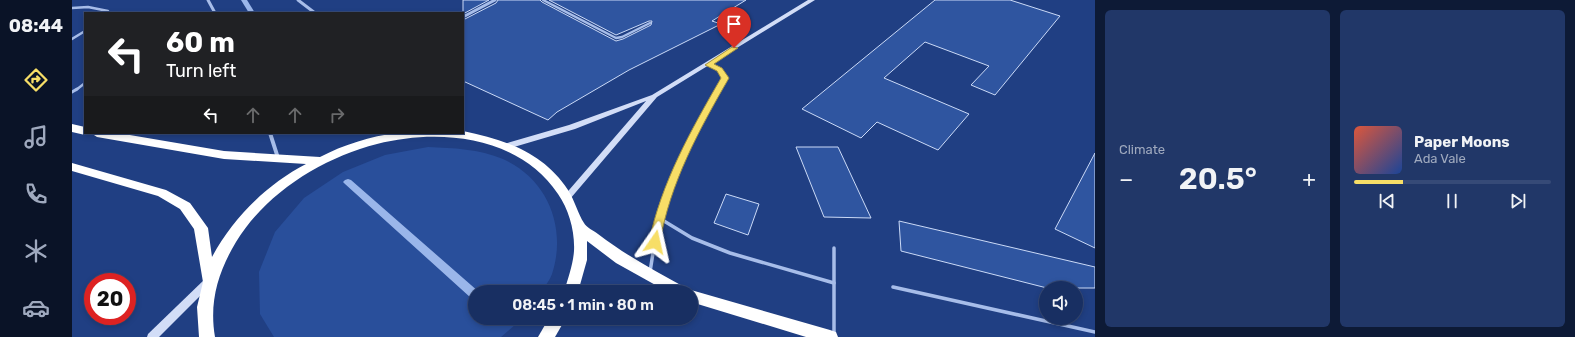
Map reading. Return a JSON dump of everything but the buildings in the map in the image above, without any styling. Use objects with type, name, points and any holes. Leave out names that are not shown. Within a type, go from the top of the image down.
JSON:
[{"type":"highway","points":[[72,128],[84,131]]},
{"type":"highway","points":[[110,134],[224,155],[320,161]]},
{"type":"highway","points":[[209,280],[227,243],[252,210],[284,183],[320,161],[352,148],[385,138],[418,134]]},
{"type":"highway","points":[[457,134],[480,137],[507,146],[532,159],[552,176],[567,197],[578,226],[580,259],[573,285]]},
{"type":"highway","points":[[72,167],[162,193],[185,206],[201,228],[209,280],[203,320],[207,337]]},
{"type":"highway","points":[[578,226],[621,259],[667,285]]},
{"type":"highway","points":[[698,298],[830,337]]},
{"type":"highway","points":[[546,337],[554,325]]},
{"type":"main road","points":[[507,146],[572,127],[654,96],[708,65],[812,0]]},
{"type":"main road","points":[[567,197],[654,96]]},
{"type":"main road","points":[[152,337],[209,280]]},
{"type":"street","points":[[208,0],[214,12]]},
{"type":"street","points":[[298,0],[314,12]]},
{"type":"street","points":[[464,16],[496,0]]},
{"type":"street","points":[[270,134],[278,158]]},
{"type":"lane","points":[[543,0],[616,38],[622,37],[650,23]]},
{"type":"lane","points":[[72,8],[88,7],[108,12]]},
{"type":"lane","points":[[72,39],[84,32]]},
{"type":"lane","points":[[650,276],[659,218],[672,183],[696,127],[725,78],[720,70],[708,65]]},
{"type":"lane","points":[[72,92],[84,84]]},
{"type":"lane","points":[[659,218],[692,238],[730,253],[834,283]]},
{"type":"lane","points":[[834,248],[834,337]]},
{"type":"lane","points":[[893,288],[1095,332]]},
{"type":"shaded area","points":[[428,147],[485,153],[503,159],[519,168],[532,179],[542,192],[550,207],[555,223],[557,239],[556,257],[552,274],[546,285],[468,285],[468,325],[515,325],[501,337],[274,337],[260,314],[259,272],[275,232],[304,198],[343,172],[385,155]]},
{"type":"waterway","points":[[244,0],[251,12]]},
{"type":"waterway","points":[[348,182],[468,289]]},
{"type":"route","points":[[655,242],[659,218],[672,183],[696,127],[725,78],[720,70],[708,65],[734,48]]}]
